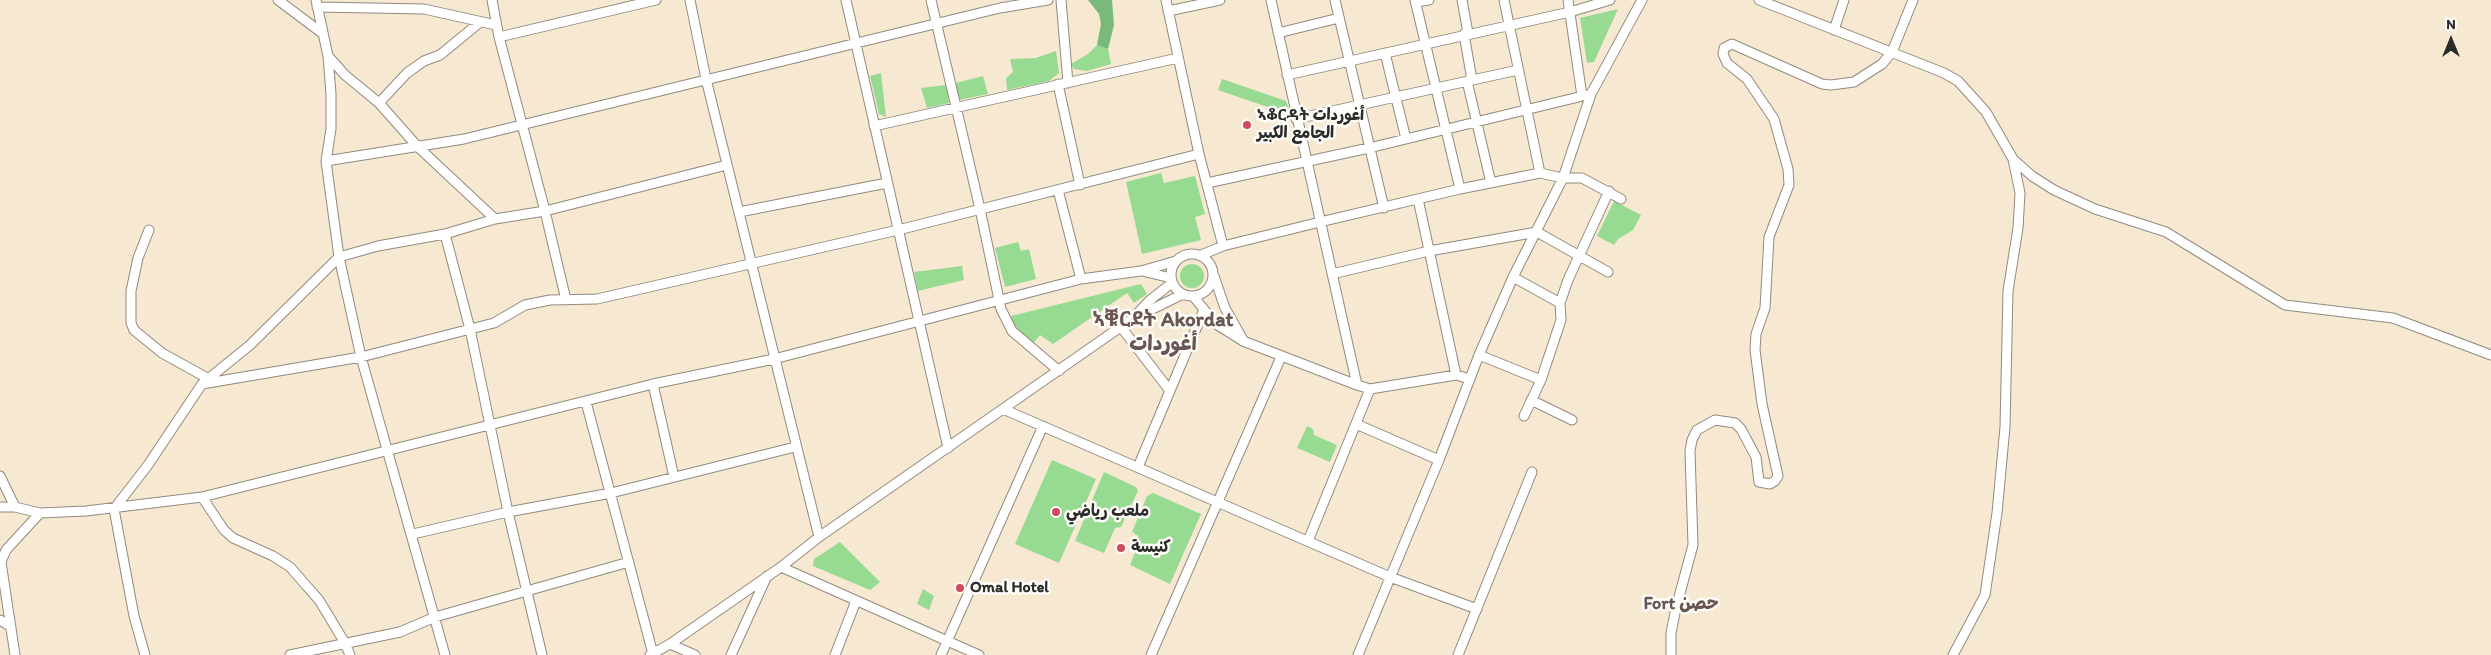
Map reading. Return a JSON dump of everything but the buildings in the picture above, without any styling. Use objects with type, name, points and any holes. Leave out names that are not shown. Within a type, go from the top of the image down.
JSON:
[{"type":"street","points":[[278,0],[322,33]]},
{"type":"street","points":[[492,0],[496,25],[545,211],[566,300]]},
{"type":"street","points":[[499,37],[656,0]]},
{"type":"street","points":[[690,0],[706,78],[795,446],[819,537]]},
{"type":"street","points":[[846,0],[948,448]]},
{"type":"street","points":[[931,0],[1004,317],[1012,331],[1059,371]]},
{"type":"street","points":[[326,161],[464,138],[1000,8],[1048,0]]},
{"type":"street","points":[[1061,0],[1063,84],[1080,185]]},
{"type":"street","points":[[1166,0],[1199,154],[1223,246]]},
{"type":"street","points":[[1168,11],[1220,0]]},
{"type":"street","points":[[1271,0],[1296,119],[1357,385]]},
{"type":"street","points":[[1335,0],[1384,208]]},
{"type":"street","points":[[1429,0],[1416,1],[1460,189]]},
{"type":"street","points":[[1462,0],[1469,80],[1491,183]]},
{"type":"street","points":[[1504,0],[1540,173]]},
{"type":"street","points":[[1568,0],[1586,95]]},
{"type":"street","points":[[1287,75],[1570,12],[1610,0]]},
{"type":"street","points":[[1358,655],[1439,460],[1479,355],[1513,277],[1563,178],[1586,95],[1642,0]]},
{"type":"street","points":[[1759,0],[1892,52],[1958,81],[1986,112],[2013,159],[2020,193],[2018,228],[2008,291],[2005,427],[1997,513],[1985,595],[1953,655]]},
{"type":"street","points":[[1834,30],[1844,0]]},
{"type":"street","points":[[1671,655],[1671,633],[1676,608],[1693,545],[1690,451],[1692,440],[1697,430],[1715,420],[1735,423],[1741,429],[1756,457],[1759,482],[1770,484],[1778,476],[1762,404],[1755,350],[1756,334],[1765,308],[1769,237],[1789,185],[1788,169],[1774,119],[1747,79],[1727,63],[1723,54],[1724,48],[1732,44],[1822,84],[1831,85],[1854,82],[1882,64],[1892,52],[1913,0]]},
{"type":"street","points":[[445,655],[413,534],[362,357],[339,258],[326,161],[331,129],[328,56],[317,4],[424,9],[479,23],[496,25]]},
{"type":"street","points":[[1278,33],[1339,18]]},
{"type":"street","points":[[379,103],[407,72],[424,61],[440,55],[479,23]]},
{"type":"street","points":[[1386,53],[1406,139]]},
{"type":"street","points":[[328,56],[345,75],[379,103],[417,146],[495,219]]},
{"type":"street","points":[[874,126],[1178,58]]},
{"type":"street","points":[[1296,119],[1518,70]]},
{"type":"street","points":[[1207,183],[1369,148],[1586,95]]},
{"type":"street","points":[[149,230],[138,258],[131,291],[131,323],[134,330],[162,353],[205,381],[362,357],[494,323],[525,305],[550,300],[597,299],[898,230],[1199,154]]},
{"type":"street","points":[[2013,159],[2032,176],[2054,190],[2094,209],[2166,232],[2285,304],[2393,318],[2491,355]]},
{"type":"street","points":[[145,655],[134,616],[114,509],[148,464],[205,381],[250,345],[339,258],[378,246],[445,234],[495,219],[545,211],[727,165]]},
{"type":"street","points":[[0,507],[15,506],[40,512],[114,509],[202,497],[653,384],[774,359],[1081,279],[1142,271],[1176,261],[1187,254],[1201,254],[1223,246],[1320,222],[1460,189],[1540,173],[1563,178],[1582,178],[1621,199]]},
{"type":"street","points":[[739,212],[887,183]]},
{"type":"street","points":[[1058,190],[1081,279]]},
{"type":"street","points":[[1524,416],[1541,380],[1561,320],[1560,303],[1609,192]]},
{"type":"street","points":[[1418,199],[1456,375]]},
{"type":"street","points":[[1332,274],[1428,252],[1537,232],[1608,272]]},
{"type":"street","points":[[445,234],[470,329],[508,512],[542,655]]},
{"type":"street","points":[[1201,254],[1211,263],[1225,308],[1243,340]]},
{"type":"street","points":[[1132,319],[1172,281],[1172,266],[1176,261]]},
{"type":"street","points":[[1142,271],[1172,281],[1183,294]]},
{"type":"street","points":[[586,402],[629,562],[651,654],[670,644],[781,567],[819,537],[1132,319],[1183,294],[1193,296],[1203,294],[1211,286],[1214,276]]},
{"type":"street","points":[[1513,277],[1560,303]]},
{"type":"street","points":[[1193,296],[1204,312],[1216,324],[1243,340],[1281,357],[1370,389],[1456,375],[1470,379]]},
{"type":"street","points":[[1138,467],[1204,312]]},
{"type":"street","points":[[1121,327],[1170,390]]},
{"type":"street","points":[[1479,355],[1541,380]]},
{"type":"street","points":[[1151,655],[1281,357]]},
{"type":"street","points":[[653,384],[674,477]]},
{"type":"street","points":[[1308,541],[1370,389]]},
{"type":"street","points":[[1531,400],[1572,420]]},
{"type":"street","points":[[1003,409],[1390,577],[1477,609]]},
{"type":"street","points":[[1356,424],[1439,460]]},
{"type":"street","points":[[941,655],[1042,426]]},
{"type":"street","points":[[413,534],[508,512],[611,493],[795,446]]},
{"type":"street","points":[[1458,655],[1532,472]]},
{"type":"street","points":[[0,476],[15,506]]},
{"type":"street","points":[[202,497],[224,530],[233,538],[273,556],[290,567],[319,600],[345,643],[350,655]]},
{"type":"street","points":[[15,655],[1,562],[6,550],[40,512]]},
{"type":"street","points":[[290,655],[400,632],[435,616],[629,562]]},
{"type":"street","points":[[781,567],[856,602],[979,655]]},
{"type":"street","points":[[731,655],[768,576]]},
{"type":"street","points":[[835,655],[856,602]]},
{"type":"street","points":[[0,620],[11,627]]},
{"type":"street","points":[[670,644],[695,655]]},
{"type":"green space","points":[[1088,0],[1112,0],[1114,25],[1108,49],[1097,45],[1101,24],[1099,14]]},
{"type":"green space","points":[[1618,9],[1594,62],[1587,63],[1580,18]]},
{"type":"green space","points":[[1097,45],[1108,49],[1111,64],[1087,71],[1074,69],[1071,64],[1088,54]]},
{"type":"green space","points":[[1056,51],[1059,73],[1049,81],[1007,90],[1006,78],[1013,72],[1010,59],[1036,58]]},
{"type":"green space","points":[[881,73],[886,117],[879,114],[870,76]]},
{"type":"green space","points":[[983,76],[988,94],[959,100],[956,83]]},
{"type":"green space","points":[[1222,79],[1286,101],[1291,115],[1218,90]]},
{"type":"green space","points":[[946,85],[949,103],[927,108],[921,88]]},
{"type":"green space","points":[[1161,173],[1164,183],[1195,176],[1205,214],[1195,217],[1201,240],[1142,254],[1126,182]]},
{"type":"green space","points":[[1614,201],[1641,215],[1633,230],[1618,239],[1614,245],[1597,236]]},
{"type":"green space","points":[[1018,242],[1021,251],[1029,249],[1036,279],[1005,287],[995,248]]},
{"type":"green space","points":[[1192,264],[1201,267],[1204,276],[1201,285],[1192,288],[1183,285],[1180,276],[1183,267]]},
{"type":"green space","points":[[962,266],[964,280],[918,291],[914,272]]},
{"type":"green space","points":[[1141,284],[1147,294],[1134,303],[1127,293],[1053,344],[1040,335],[1033,344],[1014,330],[1011,316]]},
{"type":"green space","points":[[1307,426],[1313,429],[1314,435],[1337,445],[1330,462],[1297,448]]},
{"type":"green space","name":"ملعب رياضي","points":[[1052,460],[1096,479],[1059,563],[1015,544]]},
{"type":"green space","points":[[1104,472],[1136,487],[1138,491],[1121,527],[1115,528],[1104,553],[1075,541]]},
{"type":"green space","points":[[1153,493],[1201,514],[1170,584],[1130,565],[1139,542],[1138,536],[1132,532],[1147,496]]},
{"type":"green space","points":[[840,542],[880,582],[870,590],[813,566],[814,559]]},
{"type":"green space","points":[[923,589],[934,596],[929,610],[917,604]]},
{"type":"place","name":"ኣቆርዳት أغوردات الجامع الكبير","points":[[1247,125]]},
{"type":"place","name":"ملعب رياضي","points":[[1056,512]]},
{"type":"place","name":"كنيسة","points":[[1121,548]]},
{"type":"place","name":"Omal Hotel","points":[[960,588]]},
{"type":"district","name":"ኣቑርደት Akordat أغوردات","points":[[1163,333]]},
{"type":"district","name":"Fort حصن","points":[[1681,604]]}]
